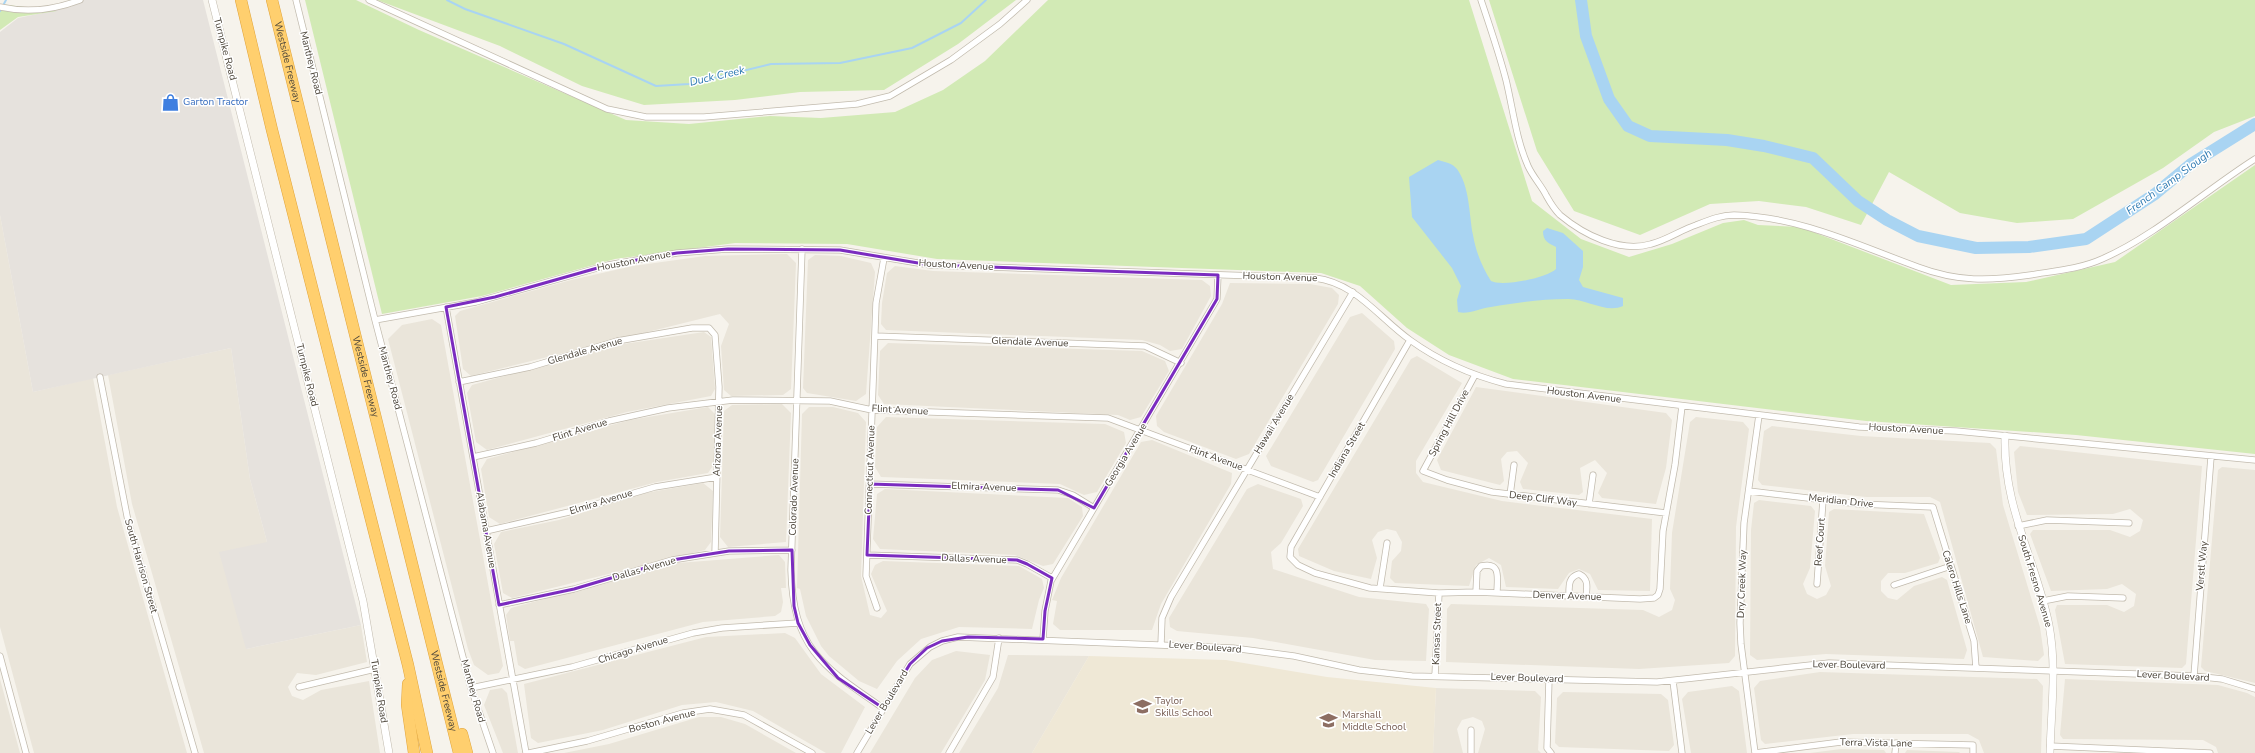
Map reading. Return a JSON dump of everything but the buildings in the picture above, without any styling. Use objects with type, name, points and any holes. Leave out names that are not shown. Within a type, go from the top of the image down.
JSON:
[{"type":"highway","points":[[241,0],[272,130],[408,666],[427,753]]},
{"type":"highway","name":"Westside Freeway","points":[[272,0],[459,753]]},
{"type":"highway","points":[[436,662],[453,703],[467,753]]},
{"type":"highway","points":[[408,666],[407,705],[414,753]]},
{"type":"street","points":[[0,7],[18,10],[55,9],[80,0]]},
{"type":"street","name":"Turnpike Road","points":[[212,0],[363,601],[389,753]]},
{"type":"street","name":"Manthey Road","points":[[296,0],[375,320],[471,688],[493,753]]},
{"type":"street","points":[[369,0],[608,109],[632,116],[672,118],[704,117],[857,104],[890,96],[951,60],[1000,24],[1027,0]]},
{"type":"street","points":[[1481,0],[1503,69],[1524,155],[1536,182],[1546,195],[1550,206],[1563,217],[1593,236],[1621,246],[1651,244],[1687,228],[1721,216],[1733,215],[1761,217],[1784,220],[1830,233],[1921,269],[1958,279],[1976,280],[2015,277],[2078,266],[2107,257],[2142,237],[2255,159]]},
{"type":"street","name":"Houston Avenue","points":[[375,320],[495,297],[576,273],[641,258],[728,248],[840,250],[930,265],[1315,278],[1336,283],[1353,292],[1410,340],[1443,361],[1475,375],[1527,388],[1859,427],[2006,436],[2211,457],[2255,460]]},
{"type":"street","name":"Colorado Avenue","points":[[802,249],[792,589],[798,623],[815,653],[829,670],[849,686],[883,708]]},
{"type":"street","name":"Connecticut Avenue","points":[[877,608],[866,580],[876,303],[884,258]]},
{"type":"street","name":"Georgia Avenue","points":[[1044,639],[1045,611],[1052,578],[1181,363],[1217,299],[1218,275]]},
{"type":"street","name":"Hawaii Avenue","points":[[1161,644],[1163,614],[1247,469],[1353,292]]},
{"type":"street","name":"Alabama Avenue","points":[[446,307],[499,605],[528,753]]},
{"type":"street","name":"Glendale Avenue","points":[[459,382],[530,367],[617,341],[692,328],[706,327],[711,330]]},
{"type":"street","name":"Arizona Avenue","points":[[711,330],[715,335],[720,401],[715,553]]},
{"type":"street","name":"Glendale Avenue","points":[[875,336],[1145,346],[1181,363]]},
{"type":"street","name":"Indiana Street","points":[[1291,560],[1289,554],[1290,547],[1410,340]]},
{"type":"street","name":"Spring Hill Drive","points":[[1423,471],[1475,375]]},
{"type":"street","name":"South Harrison Street","points":[[100,377],[122,499],[195,753]]},
{"type":"street","name":"Flint Avenue","points":[[473,457],[536,443],[637,414],[720,401],[797,400],[837,402],[872,410],[1108,418],[1320,497]]},
{"type":"street","name":"Denver Avenue","points":[[1291,560],[1309,570],[1343,582],[1380,588],[1439,593],[1476,592],[1640,599],[1656,597],[1661,585],[1663,531],[1675,465],[1682,406]]},
{"type":"street","name":"Dry Creek Way","points":[[1755,753],[1740,623],[1744,523],[1759,415]]},
{"type":"street","name":"South Fresno Avenue","points":[[2006,436],[2007,484],[2018,526],[2043,601],[2051,638],[2053,671],[2050,750]]},
{"type":"street","name":"Verstl Way","points":[[2194,676],[2211,457]]},
{"type":"street","points":[[1510,495],[1514,465]]},
{"type":"street","name":"Deep Cliff Way","points":[[1423,471],[1467,486],[1510,495],[1666,513]]},
{"type":"street","points":[[1589,504],[1593,475]]},
{"type":"street","name":"Elmira Avenue","points":[[486,531],[563,514],[655,487],[717,477]]},
{"type":"street","name":"Elmira Avenue","points":[[870,484],[1058,490],[1073,495],[1094,508]]},
{"type":"street","name":"Meridian Drive","points":[[1749,491],[1823,500],[1933,507]]},
{"type":"street","name":"Reef Court","points":[[1817,584],[1819,536],[1823,500]]},
{"type":"street","name":"Calero Hills Lane","points":[[1933,507],[1974,641],[1976,668]]},
{"type":"street","points":[[2018,526],[2048,520],[2129,523]]},
{"type":"street","points":[[1380,588],[1387,543]]},
{"type":"street","name":"Dallas Avenue","points":[[499,605],[574,589],[672,560],[715,553],[792,550]]},
{"type":"street","name":"Dallas Avenue","points":[[867,555],[1017,560],[1052,578]]},
{"type":"street","points":[[1476,592],[1477,571],[1481,566],[1488,564],[1494,567],[1498,572],[1497,593]]},
{"type":"street","points":[[1894,585],[1951,566]]},
{"type":"street","points":[[1569,596],[1570,580],[1574,575],[1579,574],[1587,582],[1586,597]]},
{"type":"street","name":"Kansas Street","points":[[1436,676],[1439,593]]},
{"type":"street","points":[[2043,601],[2068,596],[2122,598]]},
{"type":"street","name":"Chicago Avenue","points":[[471,688],[572,667],[693,633],[734,626],[775,626],[798,623]]},
{"type":"street","name":"Lever Boulevard","points":[[857,753],[910,664],[930,647],[942,641],[958,637],[1044,639],[1233,648],[1294,656],[1379,672],[1436,676],[1641,682],[1673,681],[1829,663],[2194,676],[2222,679],[2255,689]]},
{"type":"street","points":[[949,753],[994,677],[998,656],[999,638]]},
{"type":"street","points":[[0,656],[26,753]]},
{"type":"street","points":[[299,687],[375,669]]},
{"type":"street","points":[[1549,679],[1547,748],[1551,753]]},
{"type":"street","points":[[1673,681],[1682,753]]},
{"type":"street","name":"Boston Avenue","points":[[528,753],[594,739],[683,713],[710,709],[744,715],[812,753]]},
{"type":"street","points":[[1470,753],[1471,730]]},
{"type":"street","name":"Terra Vista Lane","points":[[1755,753],[1841,742],[1896,742],[1974,745],[1973,753]]},
{"type":"street","points":[[1896,742],[1896,753]]},
{"type":"street","points":[[2050,750],[2210,752]]},
{"type":"highlighted area","points":[[728,249],[840,250],[930,265],[1218,275],[1217,299],[1094,508],[1058,490],[870,484],[867,555],[1017,560],[1027,564],[1052,578],[1045,611],[1043,639],[968,637],[942,641],[927,648],[910,664],[883,708],[838,678],[810,645],[798,623],[794,606],[792,550],[729,551],[672,560],[574,589],[499,605],[446,307],[495,297],[608,265],[677,253]]},
{"type":"shaded area","points":[[83,0],[203,0],[361,625],[246,649],[219,552],[267,542],[250,479],[231,348],[33,392],[0,215],[0,32],[18,18],[71,7]]},
{"type":"shaded area","points":[[0,215],[33,392],[93,378],[117,507],[187,753],[34,753],[0,627]]},
{"type":"shaded area","points":[[787,254],[796,263],[791,389],[783,395],[731,396],[724,390],[721,346],[729,324],[720,314],[471,376],[463,369],[455,316],[460,311],[571,280],[633,266],[705,256]]},
{"type":"shaded area","points":[[815,255],[841,256],[871,263],[875,272],[866,394],[856,401],[807,393],[803,388],[808,260]]},
{"type":"shaded area","points":[[895,266],[933,271],[1202,280],[1210,286],[1211,296],[1182,349],[1170,351],[1160,345],[1142,340],[886,330],[881,324],[882,303],[887,273]]},
{"type":"shaded area","points":[[1230,283],[1310,284],[1332,288],[1339,295],[1338,304],[1249,454],[1236,459],[1164,432],[1157,426],[1156,416],[1222,304]]},
{"type":"shaded area","points":[[1362,313],[1394,341],[1395,349],[1318,480],[1313,482],[1271,466],[1266,456],[1350,317]]},
{"type":"shaded area","points":[[432,319],[441,325],[503,666],[499,673],[488,675],[474,665],[468,649],[388,339],[402,325]]},
{"type":"shaded area","points":[[704,332],[711,337],[715,389],[711,396],[627,412],[487,450],[476,442],[467,393],[472,385],[617,345]]},
{"type":"shaded area","points":[[888,343],[1142,351],[1165,361],[1169,371],[1141,417],[1130,420],[1118,415],[884,404],[878,395],[880,351]]},
{"type":"shaded area","points":[[231,348],[250,479],[267,542],[246,649],[361,625],[367,662],[316,675],[297,673],[288,687],[292,696],[303,700],[321,690],[369,681],[380,753],[204,753],[132,504],[108,375]]},
{"type":"shaded area","points":[[1417,356],[1462,383],[1416,461],[1416,473],[1423,482],[1502,501],[1652,519],[1650,591],[1598,590],[1590,574],[1579,569],[1569,573],[1558,589],[1506,587],[1501,565],[1489,558],[1476,565],[1469,586],[1395,583],[1390,578],[1392,561],[1401,551],[1402,542],[1396,531],[1387,529],[1378,532],[1372,540],[1377,558],[1371,579],[1334,571],[1299,556],[1298,549],[1411,359]]},
{"type":"shaded area","points":[[1476,387],[1666,413],[1672,420],[1666,468],[1656,504],[1602,498],[1598,493],[1607,473],[1595,460],[1580,468],[1583,492],[1579,495],[1523,489],[1520,482],[1528,463],[1517,451],[1507,452],[1501,459],[1504,481],[1500,485],[1441,470],[1437,460]]},
{"type":"shaded area","points":[[782,404],[791,413],[786,542],[728,547],[720,537],[724,411],[732,405]]},
{"type":"shaded area","points":[[708,407],[716,415],[714,464],[708,473],[657,482],[500,524],[489,517],[481,469],[487,459],[630,420]]},
{"type":"shaded area","points":[[809,407],[833,407],[858,413],[866,422],[861,576],[870,615],[881,618],[887,611],[871,574],[875,565],[883,561],[1019,566],[1042,579],[1044,588],[1039,600],[1032,629],[959,627],[921,639],[897,661],[877,689],[859,681],[829,656],[821,646],[806,616],[800,589],[797,588],[802,414]]},
{"type":"shaded area","points":[[886,417],[1105,424],[1124,432],[1126,443],[1097,492],[1084,495],[1060,484],[881,477],[875,467],[877,427]]},
{"type":"shaded area","points":[[1696,417],[1743,422],[1749,429],[1736,527],[1735,656],[1729,663],[1639,669],[1446,662],[1447,609],[1451,604],[1643,610],[1659,617],[1672,610],[1675,600],[1670,589],[1672,533],[1690,422]]},
{"type":"shaded area","points":[[1772,426],[1861,436],[1990,443],[1996,449],[2003,505],[2040,627],[2044,655],[2038,661],[1983,657],[1940,502],[1930,497],[1866,497],[1762,485],[1758,480],[1764,431]]},
{"type":"shaded area","points":[[1152,440],[1232,473],[1231,484],[1161,604],[1152,630],[1060,630],[1053,624],[1057,601],[1052,600],[1061,578],[1141,442]]},
{"type":"shaded area","points":[[2020,446],[2202,466],[2186,664],[2182,668],[2065,664],[2055,610],[2057,605],[2107,605],[2124,612],[2134,606],[2136,594],[2122,584],[2107,589],[2051,591],[2030,534],[2033,530],[2110,530],[2130,537],[2140,531],[2143,520],[2130,509],[2113,514],[2027,515],[2018,492],[2014,452]]},
{"type":"shaded area","points":[[2222,467],[2255,470],[2255,683],[2205,671],[2201,667],[2218,470]]},
{"type":"shaded area","points":[[703,483],[713,491],[711,542],[705,550],[512,598],[503,593],[494,544],[501,532],[559,520],[645,493]]},
{"type":"shaded area","points":[[1258,484],[1301,499],[1303,506],[1281,543],[1271,552],[1273,569],[1359,597],[1426,604],[1429,609],[1426,661],[1375,660],[1253,638],[1177,631],[1170,627],[1169,618],[1247,489]]},
{"type":"shaded area","points":[[885,489],[1068,498],[1082,507],[1083,516],[1053,564],[1043,566],[1015,555],[880,549],[873,539],[877,494]]},
{"type":"shaded area","points":[[1759,500],[1811,506],[1815,511],[1810,568],[1803,584],[1807,594],[1817,599],[1826,595],[1831,586],[1825,566],[1829,512],[1834,509],[1924,514],[1940,558],[1938,563],[1905,573],[1888,573],[1881,581],[1881,591],[1888,598],[1897,600],[1914,586],[1942,577],[1947,580],[1967,650],[1964,659],[1826,654],[1757,660],[1750,655],[1751,530],[1754,503]]},
{"type":"shaded area","points":[[779,555],[785,562],[786,588],[781,588],[783,602],[781,612],[775,616],[703,622],[525,669],[518,665],[514,641],[510,641],[506,615],[511,608],[678,563]]},
{"type":"shaded area","points":[[785,633],[795,638],[821,674],[865,707],[841,753],[826,753],[753,711],[716,702],[682,705],[603,730],[538,743],[531,738],[524,684],[706,637]]},
{"type":"shaded area","points":[[956,651],[990,655],[985,680],[941,753],[870,753],[915,678],[932,660]]},
{"type":"shaded area","points":[[1008,655],[1089,656],[1032,753],[959,753],[998,688]]},
{"type":"shaded area","points":[[1089,656],[1226,660],[1327,677],[1436,688],[1433,753],[1032,753]]},
{"type":"shaded area","points":[[1820,672],[2037,679],[2043,686],[2041,753],[1984,753],[1979,740],[1968,734],[1853,734],[1765,744],[1761,740],[1754,688],[1760,681]]},
{"type":"shaded area","points":[[0,679],[20,753],[0,753]]},
{"type":"shaded area","points":[[2065,679],[2218,685],[2247,693],[2255,697],[2255,753],[2218,753],[2216,747],[2203,740],[2063,739],[2060,735]]},
{"type":"shaded area","points":[[1732,686],[1739,691],[1747,753],[1691,753],[1682,699],[1688,692]]},
{"type":"shaded area","points":[[502,688],[507,693],[518,753],[503,753],[484,705],[490,690]]},
{"type":"shaded area","points":[[1436,688],[1535,691],[1541,697],[1538,750],[1541,753],[1478,753],[1485,729],[1482,721],[1473,717],[1462,720],[1457,729],[1463,753],[1433,753]]},
{"type":"shaded area","points":[[1563,692],[1661,694],[1668,700],[1674,745],[1669,751],[1559,747],[1555,743],[1557,698]]},
{"type":"shaded area","points":[[699,717],[721,717],[745,724],[796,753],[564,753],[609,744]]},
{"type":"shaded area","points":[[1841,749],[1884,750],[1886,753],[1810,753]]},
{"type":"shaded area","points":[[1907,750],[1959,752],[1960,753],[1905,753]]},
{"type":"green space","points":[[305,0],[356,0],[419,30],[626,120],[689,124],[770,116],[821,118],[895,112],[943,90],[985,61],[1048,0],[1469,0],[1532,201],[1581,239],[1629,257],[1672,244],[1723,223],[1744,220],[1758,225],[1800,227],[1951,285],[2026,282],[2115,262],[2255,165],[2255,454],[2076,435],[1866,421],[1513,379],[1449,355],[1407,328],[1360,286],[1321,273],[937,259],[847,244],[735,243],[615,259],[482,296],[382,314]]},
{"type":"green space","points":[[377,0],[1016,0],[958,44],[884,90],[800,92],[735,100],[644,105],[582,86],[500,46]]},
{"type":"green space","points":[[1489,0],[2255,0],[2255,116],[2214,132],[2163,168],[2073,219],[2017,223],[1960,213],[1889,172],[1861,225],[1806,207],[1759,201],[1710,204],[1640,235],[1574,211],[1537,151]]},
{"type":"green space","points":[[0,4],[57,11],[18,17],[0,30]]},
{"type":"water","points":[[1438,160],[1453,165],[1461,176],[1467,193],[1476,247],[1482,265],[1491,281],[1505,283],[1524,281],[1544,276],[1556,269],[1556,247],[1546,241],[1543,234],[1543,231],[1547,228],[1563,233],[1583,251],[1583,267],[1579,280],[1583,287],[1623,298],[1623,306],[1610,308],[1574,299],[1558,299],[1509,304],[1466,313],[1458,312],[1457,300],[1461,286],[1452,268],[1412,217],[1409,177]]},
{"type":"waterway","points":[[0,11],[6,0]]},
{"type":"waterway","name":"Duck Creek","points":[[447,0],[465,9],[564,44],[656,86],[689,84],[771,64],[840,63],[912,48],[961,23],[986,0]]},
{"type":"waterway","name":"French Camp Slough","points":[[1581,0],[1586,36],[1609,99],[1628,126],[1650,136],[1727,140],[1764,146],[1813,158],[1858,201],[1887,220],[1918,236],[1976,248],[2029,247],[2086,239],[2155,194],[2191,164],[2255,124]]},
{"type":"place","name":"Garton Tractor","points":[[170,102]]},
{"type":"place","name":"Taylor Skills School","points":[[1142,707]]},
{"type":"place","name":"Marshall Middle School","points":[[1329,721]]}]
